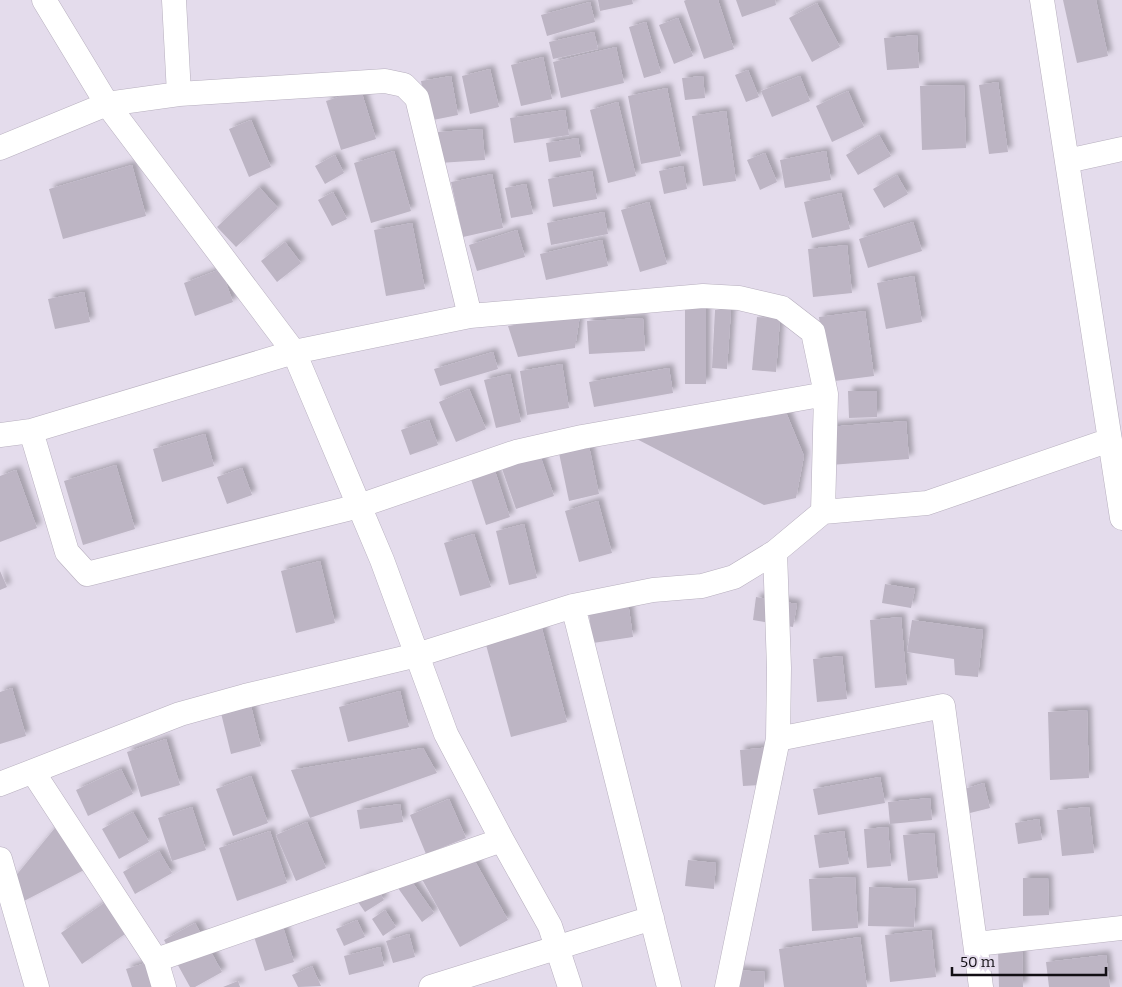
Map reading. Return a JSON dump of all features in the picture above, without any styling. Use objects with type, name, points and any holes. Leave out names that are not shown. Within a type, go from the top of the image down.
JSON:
[{"type":"street","points":[[44,0],[106,104],[294,352],[382,560],[446,734],[550,926],[570,987]]},
{"type":"street","points":[[174,0],[179,94]]},
{"type":"street","points":[[1042,0],[1122,518]]},
{"type":"street","points":[[0,148],[106,104],[179,94],[385,81],[404,85],[417,98],[470,316]]},
{"type":"street","points":[[1067,161],[1122,149]]},
{"type":"street","points":[[0,435],[31,431],[294,352],[470,316],[703,296],[739,298],[782,308],[813,332],[826,394],[823,512]]},
{"type":"street","points":[[31,431],[67,552],[87,574],[359,506],[516,452],[582,437],[826,394]]},
{"type":"street","points":[[0,784],[180,714],[245,696],[417,655],[573,606],[653,590],[702,586],[734,577],[775,552],[823,512],[927,503],[1110,440]]},
{"type":"street","points":[[728,987],[778,739],[779,668],[775,552]]},
{"type":"street","points":[[573,606],[669,987]]},
{"type":"street","points":[[778,739],[943,706],[981,987]]},
{"type":"street","points":[[33,772],[156,960],[164,987]]},
{"type":"street","points":[[156,960],[502,840]]},
{"type":"street","points":[[0,859],[11,935],[37,987]]},
{"type":"street","points":[[431,987],[652,918]]},
{"type":"street","points":[[976,944],[1122,928]]},
{"type":"building","points":[[598,0],[632,0],[633,4],[600,11]]},
{"type":"building","points":[[718,0],[734,49],[704,59],[684,1]]},
{"type":"building","points":[[736,0],[775,0],[776,5],[742,17]]},
{"type":"building","points":[[1063,0],[1096,0],[1108,56],[1077,63]]},
{"type":"building","points":[[590,2],[595,22],[547,36],[541,15]]},
{"type":"building","points":[[817,3],[840,47],[812,62],[789,18]]},
{"type":"building","points":[[678,18],[693,56],[674,64],[659,25]]},
{"type":"building","points":[[646,22],[661,73],[644,78],[629,27]]},
{"type":"building","points":[[594,32],[598,49],[553,59],[549,42]]},
{"type":"building","points":[[917,35],[919,68],[887,70],[884,38]]},
{"type":"building","points":[[616,47],[624,83],[561,98],[553,62]]},
{"type":"building","points":[[543,57],[552,99],[521,106],[511,65]]},
{"type":"building","points":[[490,69],[499,107],[470,114],[462,76]]},
{"type":"building","points":[[748,70],[759,97],[746,102],[735,75]]},
{"type":"building","points":[[451,76],[458,115],[428,121],[421,81]]},
{"type":"building","points":[[703,76],[705,98],[685,100],[682,78]]},
{"type":"building","points":[[800,76],[810,101],[772,117],[761,91]]},
{"type":"building","points":[[998,82],[1008,152],[989,154],[979,85]]},
{"type":"building","points":[[964,85],[966,148],[922,150],[920,86]]},
{"type":"building","points":[[667,88],[681,156],[641,164],[628,96]]},
{"type":"building","points":[[361,90],[376,139],[341,150],[326,101]]},
{"type":"building","points":[[848,91],[864,127],[832,142],[816,106]]},
{"type":"building","points":[[618,102],[636,176],[608,183],[590,110]]},
{"type":"building","points":[[565,110],[569,135],[514,143],[510,118]]},
{"type":"building","points":[[726,111],[736,181],[703,186],[692,116]]},
{"type":"building","points":[[251,120],[271,167],[249,177],[229,129]]},
{"type":"building","points":[[482,129],[485,160],[439,163],[437,132]]},
{"type":"building","points":[[879,135],[891,156],[858,175],[846,155]]},
{"type":"building","points":[[578,138],[581,157],[549,162],[546,143]]},
{"type":"building","points":[[394,151],[411,211],[371,223],[354,163]]},
{"type":"building","points":[[826,151],[831,180],[785,188],[780,160]]},
{"type":"building","points":[[765,153],[777,182],[760,190],[747,160]]},
{"type":"building","points":[[335,155],[344,173],[325,184],[315,166]]},
{"type":"building","points":[[132,165],[146,216],[63,239],[49,189]]},
{"type":"building","points":[[683,166],[687,189],[664,194],[659,171]]},
{"type":"building","points":[[592,171],[597,199],[553,207],[548,179]]},
{"type":"building","points":[[492,174],[503,228],[463,237],[451,182]]},
{"type":"building","points":[[897,175],[908,194],[884,208],[873,189]]},
{"type":"building","points":[[526,184],[533,214],[511,218],[505,188]]},
{"type":"building","points":[[259,187],[278,208],[236,247],[217,227]]},
{"type":"building","points":[[333,192],[347,219],[332,226],[318,200]]},
{"type":"building","points":[[841,193],[850,229],[812,238],[804,202]]},
{"type":"building","points":[[649,202],[667,264],[640,272],[621,210]]},
{"type":"building","points":[[604,212],[608,234],[551,245],[547,223]]},
{"type":"building","points":[[913,222],[922,251],[868,268],[859,239]]},
{"type":"building","points":[[412,223],[425,289],[386,296],[374,230]]},
{"type":"building","points":[[517,230],[525,257],[477,271],[469,245]]},
{"type":"building","points":[[602,240],[608,266],[546,280],[540,254]]},
{"type":"building","points":[[285,242],[301,263],[277,282],[261,261]]},
{"type":"building","points":[[847,245],[852,293],[813,297],[808,249]]},
{"type":"building","points":[[221,269],[233,302],[195,316],[184,283]]},
{"type":"building","points":[[914,276],[922,322],[886,329],[877,283]]},
{"type":"building","points":[[84,292],[90,322],[55,329],[48,299]]},
{"type":"building","points":[[685,305],[706,305],[706,384],[685,384]]},
{"type":"building","points":[[715,310],[731,310],[727,369],[712,368]]},
{"type":"building","points":[[865,311],[874,376],[827,382],[819,317]]},
{"type":"building","points":[[580,315],[575,348],[518,357],[508,326]]},
{"type":"building","points":[[757,317],[780,319],[776,372],[752,370]]},
{"type":"building","points":[[643,318],[645,351],[589,354],[587,321]]},
{"type":"building","points":[[493,352],[498,369],[440,386],[434,369]]},
{"type":"building","points":[[562,364],[569,408],[527,415],[520,371]]},
{"type":"building","points":[[669,368],[673,393],[594,407],[589,382]]},
{"type":"building","points":[[510,374],[521,422],[496,428],[484,380]]},
{"type":"building","points":[[469,389],[486,429],[456,442],[439,402]]},
{"type":"building","points":[[848,391],[877,391],[877,417],[849,418]]},
{"type":"building","points":[[783,405],[804,456],[796,498],[764,505],[629,435]]},
{"type":"building","points":[[429,420],[438,445],[410,455],[401,430]]},
{"type":"building","points":[[906,421],[909,459],[817,466],[814,428]]},
{"type":"building","points":[[205,434],[214,466],[162,482],[153,449]]},
{"type":"building","points":[[537,446],[554,496],[516,509],[499,460]]},
{"type":"building","points":[[589,446],[599,494],[569,501],[559,453]]},
{"type":"building","points":[[116,465],[135,529],[83,545],[64,481]]},
{"type":"building","points":[[242,468],[252,495],[227,504],[217,477]]},
{"type":"building","points":[[494,468],[510,517],[486,525],[470,476]]},
{"type":"building","points":[[16,470],[37,528],[0,542],[0,476]]},
{"type":"building","points":[[598,501],[612,553],[579,562],[565,511]]},
{"type":"building","points":[[524,524],[537,578],[509,585],[496,531]]},
{"type":"building","points":[[474,534],[491,587],[460,596],[444,543]]},
{"type":"building","points":[[320,561],[335,623],[296,633],[281,571]]},
{"type":"building","points":[[0,571],[7,587],[0,590]]},
{"type":"building","points":[[885,584],[915,589],[911,608],[882,603]]},
{"type":"building","points":[[756,597],[797,604],[793,627],[753,620]]},
{"type":"building","points":[[628,602],[633,637],[593,643],[588,608]]},
{"type":"building","points":[[901,617],[907,685],[875,688],[870,620]]},
{"type":"building","points":[[912,620],[983,630],[978,677],[955,675],[954,659],[907,652]]},
{"type":"building","points":[[541,625],[567,722],[511,737],[485,641]]},
{"type":"building","points":[[842,656],[847,699],[817,702],[813,659]]},
{"type":"building","points":[[12,688],[26,736],[0,744],[0,692]]},
{"type":"building","points":[[400,691],[409,727],[348,742],[339,707]]},
{"type":"building","points":[[251,706],[261,746],[231,754],[221,713]]},
{"type":"building","points":[[1087,710],[1089,778],[1050,780],[1048,712]]},
{"type":"building","points":[[166,739],[180,785],[141,797],[127,752]]},
{"type":"building","points":[[772,747],[775,784],[743,786],[740,750]]},
{"type":"building","points":[[423,748],[437,773],[310,818],[291,770]]},
{"type":"building","points":[[121,769],[133,794],[88,816],[76,790]]},
{"type":"building","points":[[251,776],[268,823],[233,836],[216,789]]},
{"type":"building","points":[[880,777],[885,803],[818,815],[813,789]]},
{"type":"building","points":[[984,783],[990,808],[970,813],[964,789]]},
{"type":"building","points":[[930,798],[932,820],[890,824],[888,802]]},
{"type":"building","points":[[449,799],[466,838],[426,854],[410,815]]},
{"type":"building","points":[[400,804],[403,822],[360,829],[357,810]]},
{"type":"building","points":[[192,807],[206,850],[172,861],[158,818]]},
{"type":"building","points":[[1089,807],[1094,853],[1062,856],[1057,810]]},
{"type":"building","points":[[133,812],[149,842],[119,859],[102,829]]},
{"type":"building","points":[[1039,819],[1042,840],[1018,844],[1015,823]]},
{"type":"building","points":[[307,822],[326,868],[296,881],[276,835]]},
{"type":"building","points":[[59,823],[84,870],[22,902],[10,883]]},
{"type":"building","points":[[888,827],[891,866],[867,868],[864,829]]},
{"type":"building","points":[[270,831],[287,883],[237,901],[219,848]]},
{"type":"building","points":[[844,831],[849,864],[819,868],[814,835]]},
{"type":"building","points":[[934,833],[938,878],[908,881],[903,835]]},
{"type":"building","points":[[467,847],[508,920],[460,947],[419,874]]},
{"type":"building","points":[[159,851],[172,873],[135,894],[123,872]]},
{"type":"building","points":[[688,860],[716,863],[714,889],[685,886]]},
{"type":"building","points":[[405,872],[434,913],[422,922],[393,881]]},
{"type":"building","points":[[369,876],[384,900],[365,912],[349,889]]},
{"type":"building","points":[[855,877],[858,928],[812,931],[809,879]]},
{"type":"building","points":[[1023,878],[1048,878],[1049,915],[1023,916]]},
{"type":"building","points":[[869,887],[916,889],[914,927],[868,926]]},
{"type":"building","points":[[104,903],[125,934],[82,964],[61,933]]},
{"type":"building","points":[[385,910],[396,927],[383,936],[372,919]]},
{"type":"building","points":[[278,911],[294,962],[265,971],[249,921]]},
{"type":"building","points":[[357,920],[365,937],[344,946],[336,929]]},
{"type":"building","points":[[195,923],[222,972],[195,987],[190,987],[164,940]]},
{"type":"building","points":[[931,930],[936,977],[890,982],[885,935]]},
{"type":"building","points":[[409,934],[415,957],[393,963],[386,941]]},
{"type":"building","points":[[860,937],[867,987],[784,987],[779,949]]},
{"type":"building","points":[[380,947],[384,966],[349,975],[344,956]]},
{"type":"building","points":[[1022,947],[1023,987],[999,987],[998,948]]},
{"type":"building","points":[[1106,955],[1110,987],[1049,987],[1046,962]]},
{"type":"building","points":[[152,961],[161,987],[132,987],[126,969]]},
{"type":"building","points":[[312,966],[321,986],[298,987],[292,975]]},
{"type":"building","points":[[736,970],[765,972],[764,987],[734,987]]},
{"type":"building","points":[[238,981],[240,987],[223,987]]}]
